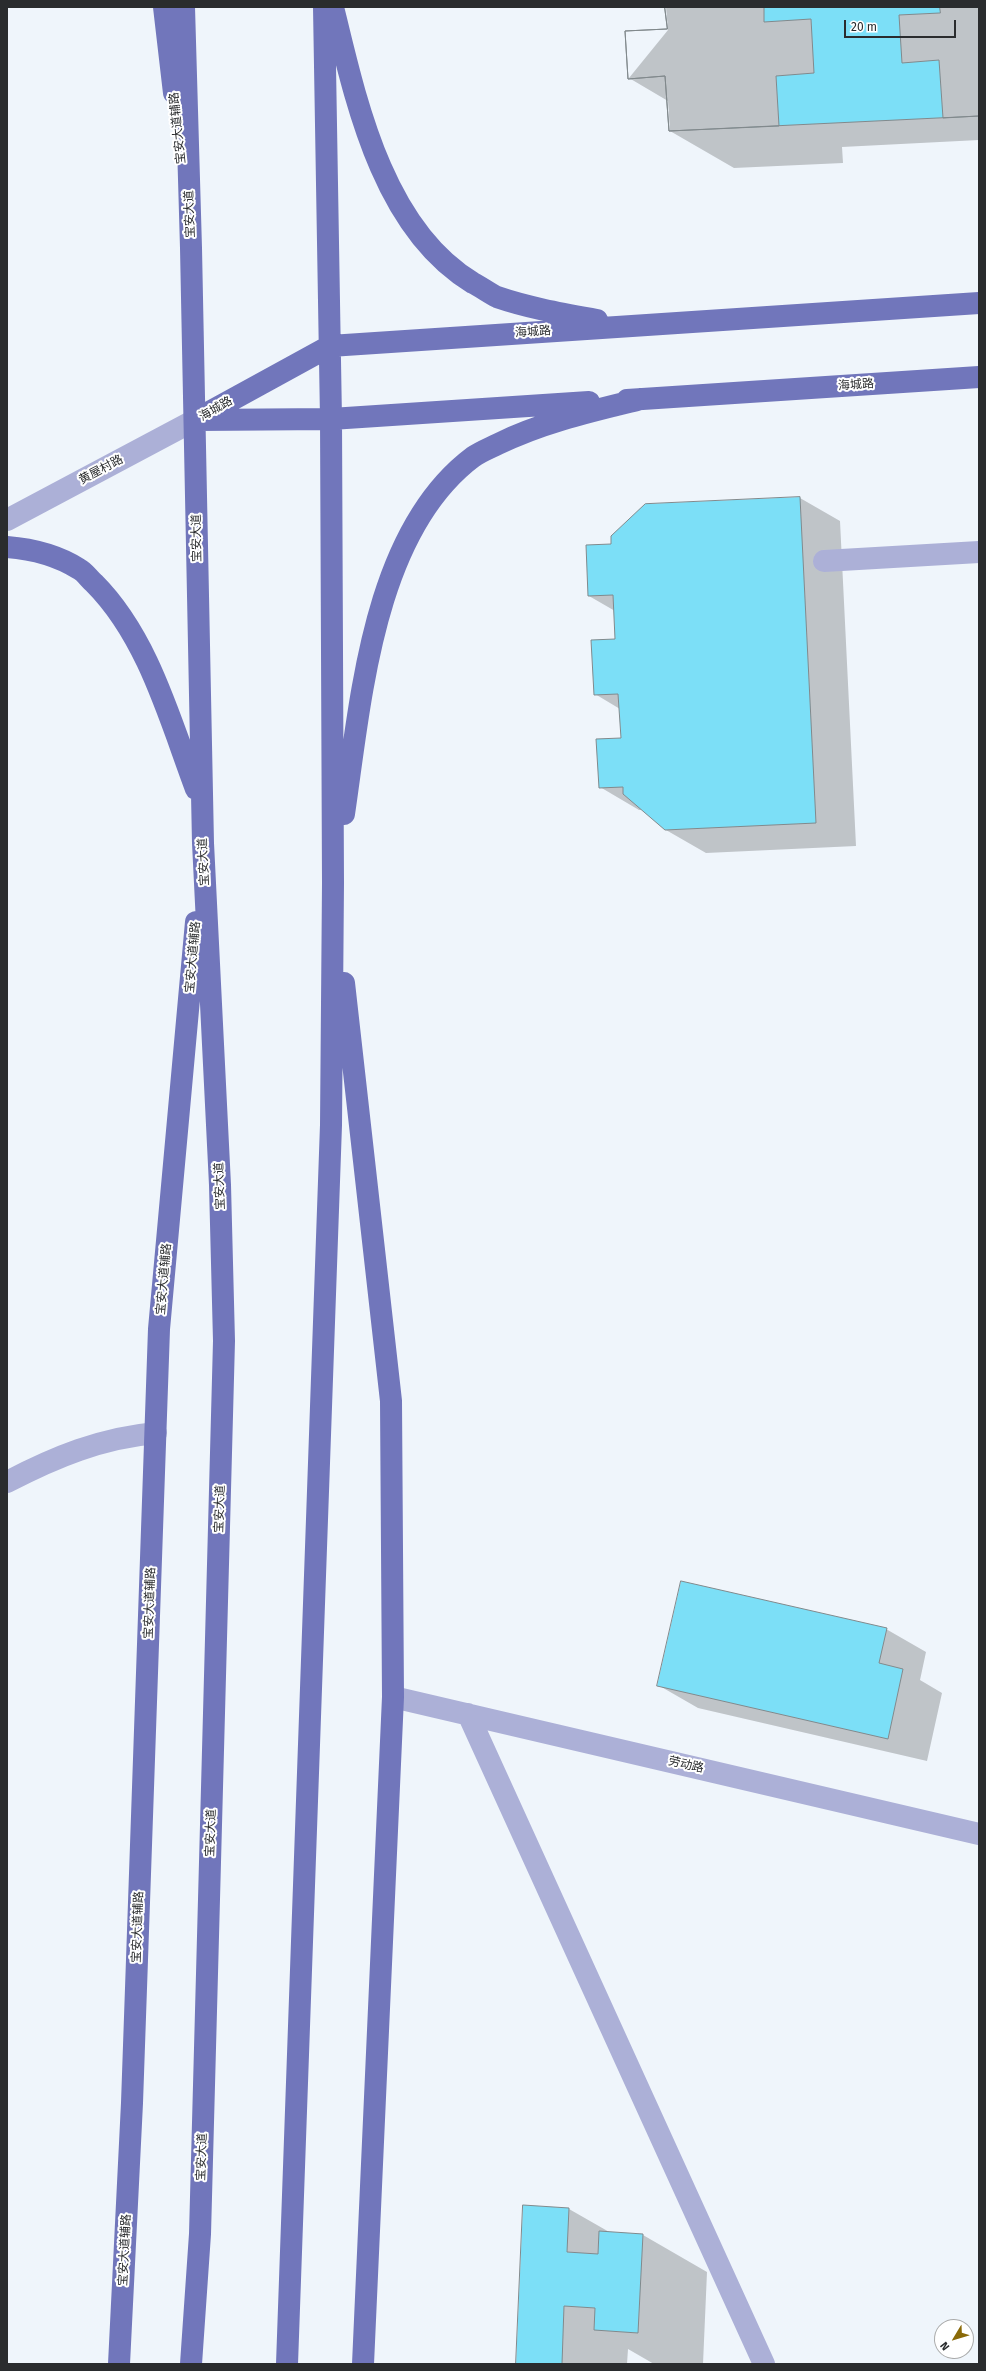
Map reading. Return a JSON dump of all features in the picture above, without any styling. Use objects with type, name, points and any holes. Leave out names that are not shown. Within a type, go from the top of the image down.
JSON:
[{"type":"main road","name":"宝安大道辅路","points":[[164,7],[191,248]]},
{"type":"main road","name":"宝安大道","points":[[184,7],[195,420],[203,843],[220,1185],[224,1341],[200,2234],[191,2364]]},
{"type":"main road","points":[[287,2364],[331,1125],[333,883],[332,418],[324,7]]},
{"type":"main road","points":[[333,7],[357,105],[380,162],[404,211],[430,249],[460,275],[496,296],[545,310],[628,326]]},
{"type":"main road","name":"海城路","points":[[195,420],[330,346],[979,303]]},
{"type":"main road","name":"海城路","points":[[195,420],[332,418],[979,377]]},
{"type":"main road","points":[[363,2364],[393,1697],[391,1401],[333,883],[362,691],[381,612],[398,556],[422,512],[443,484],[474,456],[516,435],[554,422],[641,399]]},
{"type":"main road","points":[[7,547],[55,556],[80,570],[109,598],[133,635],[157,687],[202,804]]},
{"type":"main road","name":"宝安大道辅路","points":[[119,2364],[132,2103],[159,1329],[203,843]]},
{"type":"street","name":"黄屋村路","points":[[7,520],[195,420]]},
{"type":"street","points":[[824,561],[979,552]]},
{"type":"street","points":[[7,1482],[52,1459],[100,1442],[127,1435],[156,1433]]},
{"type":"street","name":"劳动路","points":[[393,1697],[979,1834]]},
{"type":"street","points":[[468,1714],[764,2364]]},
{"type":"building","points":[[665,7],[979,7],[979,116],[669,131],[665,76],[628,79],[625,31],[667,29]]},
{"type":"building","points":[[665,7],[764,7],[764,22],[811,19],[814,73],[776,76],[779,126],[669,131],[665,76],[628,79],[625,31],[667,29]]},
{"type":"building","points":[[940,7],[979,7],[979,116],[943,118],[939,60],[902,63],[899,15],[940,13]]},
{"type":"building","points":[[800,497],[816,823],[665,830],[623,794],[623,787],[599,788],[596,739],[621,738],[618,694],[594,695],[591,640],[615,639],[613,595],[588,596],[586,545],[611,544],[611,536],[645,504]]},
{"type":"building","points":[[681,1581],[887,1628],[879,1663],[903,1669],[888,1739],[657,1686]]},
{"type":"building","points":[[523,2205],[569,2208],[567,2252],[598,2254],[599,2231],[643,2234],[638,2333],[594,2330],[595,2308],[564,2306],[562,2364],[516,2364]]}]
